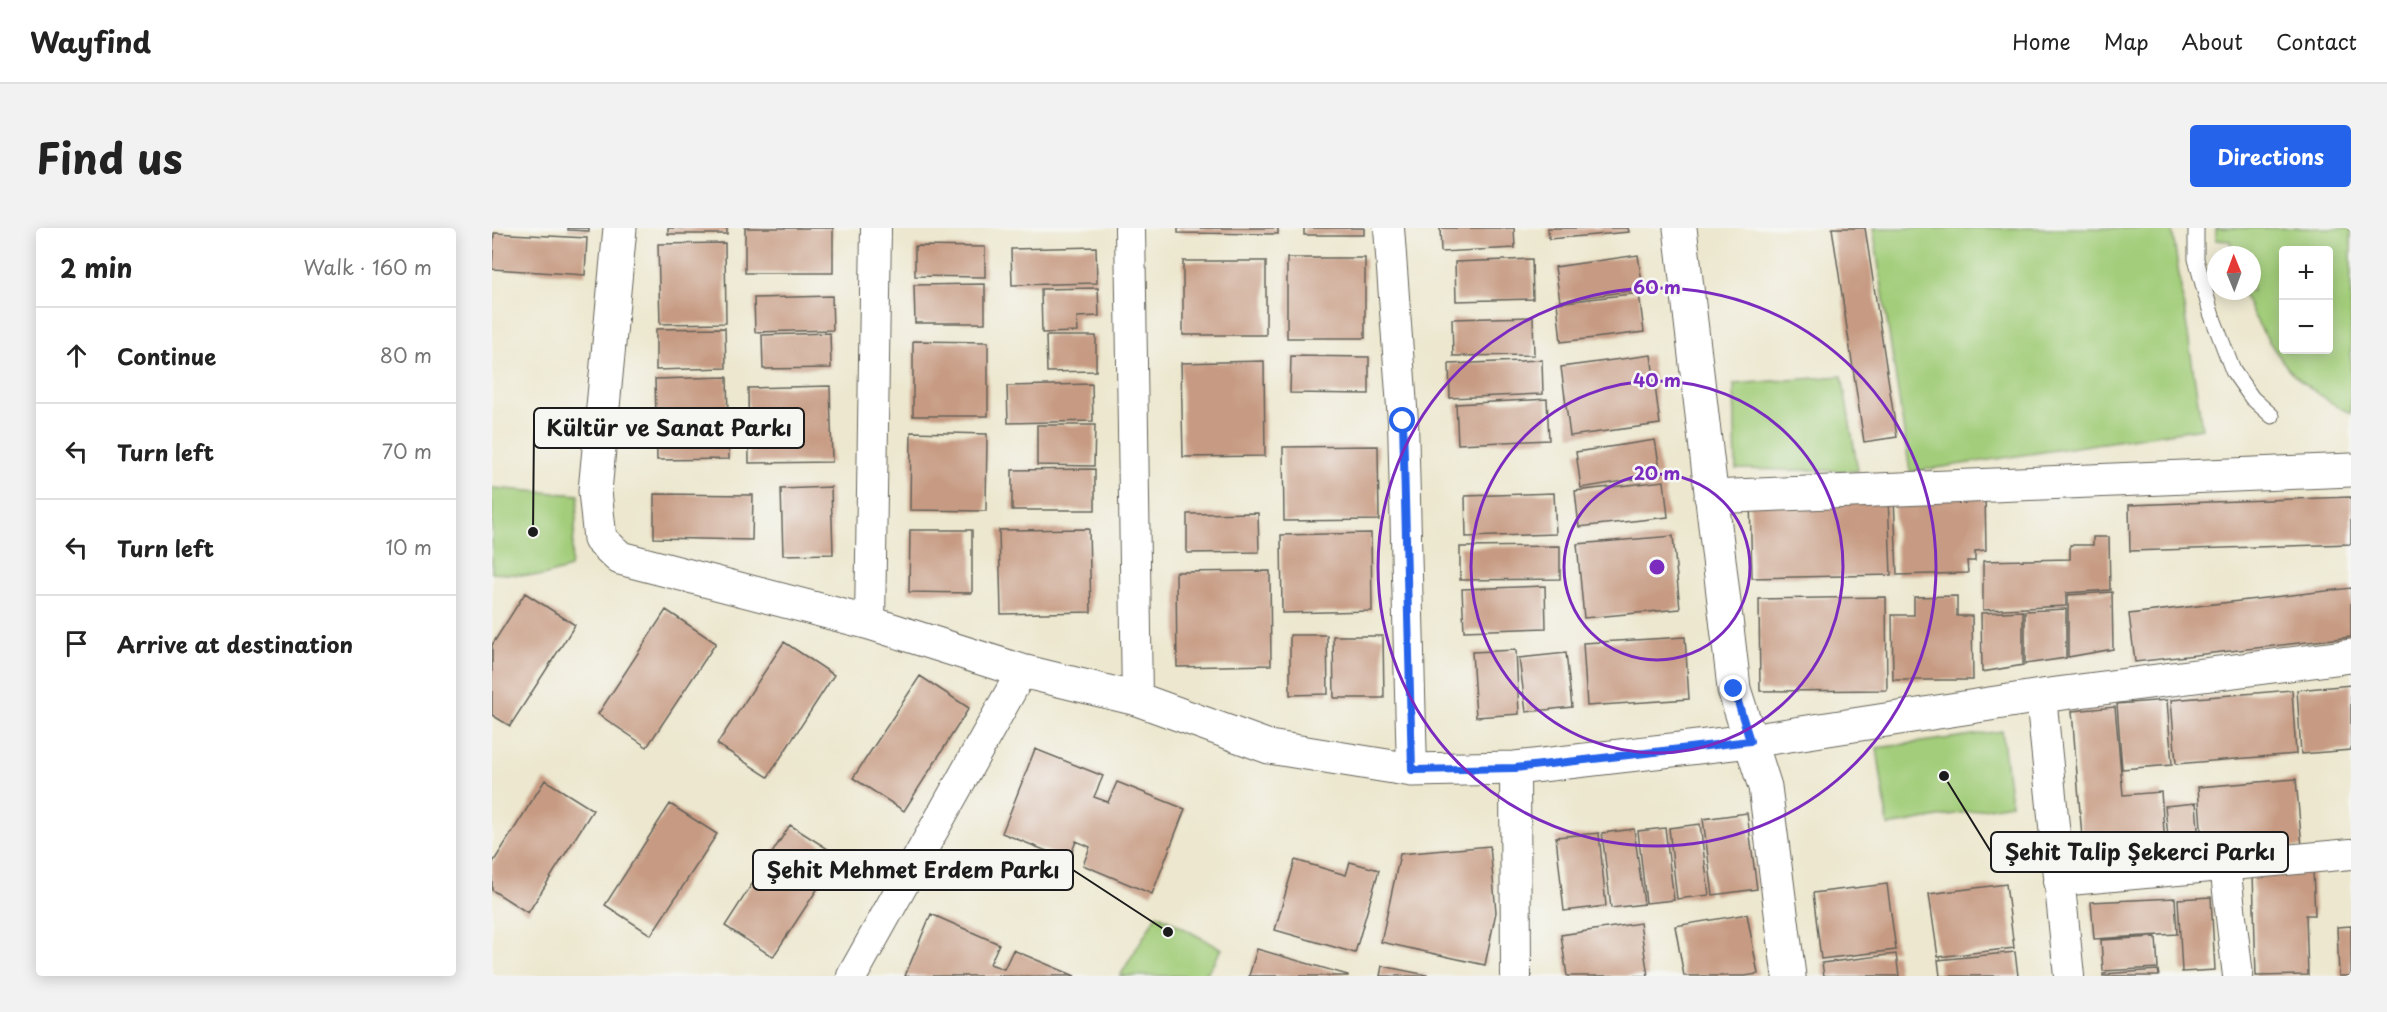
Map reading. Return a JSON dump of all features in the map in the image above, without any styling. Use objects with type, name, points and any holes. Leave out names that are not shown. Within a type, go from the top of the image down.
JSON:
[{"type":"street","points":[[620,228],[595,491],[600,539],[620,558],[870,623],[1022,671],[1137,699],[1269,747],[1412,770],[1515,768],[1750,741],[2041,696],[2351,656]]},
{"type":"street","points":[[870,623],[876,228]]},
{"type":"street","points":[[1130,228],[1137,699]]},
{"type":"street","points":[[1389,228],[1403,421],[1412,770]]},
{"type":"street","points":[[1680,228],[1734,689],[1765,787],[1789,976]]},
{"type":"street","points":[[1711,497],[2351,470]]},
{"type":"street","points":[[852,976],[1022,671]]},
{"type":"street","points":[[2041,696],[2069,976]]},
{"type":"street","points":[[1515,768],[1516,976]]},
{"type":"street","points":[[2059,881],[2351,854]]},
{"type":"street","points":[[2224,866],[2238,976]]},
{"type":"lane","points":[[2196,228],[2196,259],[2211,312],[2234,372],[2252,398],[2272,416]]},
{"type":"green space","points":[[1873,228],[2172,228],[2202,428],[1910,472]]},
{"type":"green space","points":[[2216,228],[2351,228],[2351,413],[2336,406],[2299,379],[2274,350],[2246,300],[2261,300],[2261,246],[2231,246],[2230,241],[2216,240]]},
{"type":"green space","points":[[1842,376],[1858,471],[1736,469],[1734,384]]},
{"type":"green space","points":[[492,488],[579,495],[570,568],[543,576],[492,573]]},
{"type":"green space","points":[[2002,731],[2011,804],[1888,826],[1877,748]]},
{"type":"green space","points":[[1157,914],[1222,949],[1205,976],[1120,976]]},
{"type":"building","points":[[568,228],[589,228],[589,231],[568,230]]},
{"type":"building","points":[[668,228],[727,228],[727,234],[668,234]]},
{"type":"building","points":[[745,228],[833,228],[833,273],[745,273]]},
{"type":"building","points":[[1178,228],[1278,228],[1278,234],[1178,233]]},
{"type":"building","points":[[1304,228],[1364,228],[1364,235],[1304,235]]},
{"type":"building","points":[[1440,228],[1514,228],[1515,248],[1441,252]]},
{"type":"building","points":[[1548,228],[1628,228],[1629,232],[1549,239]]},
{"type":"building","points":[[1832,228],[1865,228],[1897,437],[1864,442]]},
{"type":"building","points":[[494,233],[587,238],[585,275],[492,269]]},
{"type":"building","points":[[725,243],[726,323],[660,324],[658,244]]},
{"type":"building","points":[[915,246],[985,247],[985,277],[915,276]]},
{"type":"building","points":[[1096,247],[1097,283],[1012,285],[1011,249]]},
{"type":"building","points":[[1638,255],[1643,289],[1560,301],[1555,267]]},
{"type":"building","points":[[1287,258],[1365,258],[1365,338],[1287,338]]},
{"type":"building","points":[[1532,259],[1533,299],[1456,301],[1455,262]]},
{"type":"building","points":[[1183,261],[1266,261],[1266,335],[1183,335]]},
{"type":"building","points":[[985,284],[985,323],[915,323],[914,285]]},
{"type":"building","points":[[1098,288],[1099,316],[1077,317],[1078,332],[1042,333],[1041,289]]},
{"type":"building","points":[[1639,293],[1644,332],[1561,342],[1557,303]]},
{"type":"building","points":[[832,296],[833,330],[755,332],[754,298]]},
{"type":"building","points":[[1533,317],[1534,355],[1453,356],[1452,319]]},
{"type":"building","points":[[725,328],[726,368],[656,370],[656,329]]},
{"type":"building","points":[[830,333],[831,368],[763,369],[762,335]]},
{"type":"building","points":[[1046,336],[1096,336],[1096,371],[1047,372]]},
{"type":"building","points":[[913,341],[988,342],[988,416],[913,416]]},
{"type":"building","points":[[1651,355],[1660,424],[1570,436],[1561,367]]},
{"type":"building","points":[[1291,356],[1369,357],[1369,394],[1290,393]]},
{"type":"building","points":[[1542,360],[1543,394],[1450,398],[1449,364]]},
{"type":"building","points":[[1264,361],[1265,456],[1183,457],[1181,363]]},
{"type":"building","points":[[727,377],[729,459],[657,460],[655,379]]},
{"type":"building","points":[[1092,384],[1093,421],[1008,423],[1007,386]]},
{"type":"building","points":[[830,386],[832,462],[749,463],[748,388]]},
{"type":"building","points":[[1547,399],[1549,440],[1458,444],[1456,404]]},
{"type":"building","points":[[1037,425],[1095,425],[1094,466],[1037,465]]},
{"type":"building","points":[[911,432],[987,434],[986,511],[910,510]]},
{"type":"building","points":[[1655,440],[1661,475],[1581,488],[1576,452]]},
{"type":"building","points":[[1378,446],[1379,520],[1284,521],[1283,447]]},
{"type":"building","points":[[1095,469],[1095,510],[1012,510],[1012,470]]},
{"type":"building","points":[[1664,481],[1668,517],[1579,527],[1575,491]]},
{"type":"building","points":[[831,487],[833,554],[783,555],[781,489]]},
{"type":"building","points":[[1554,493],[1556,534],[1466,537],[1465,496]]},
{"type":"building","points":[[654,494],[753,495],[752,540],[654,538]]},
{"type":"building","points":[[1985,494],[1986,550],[1975,551],[1975,561],[1967,561],[1968,573],[1897,575],[1894,495]]},
{"type":"building","points":[[1888,495],[1891,575],[1752,578],[1750,499]]},
{"type":"building","points":[[2351,497],[2351,544],[2130,551],[2129,505]]},
{"type":"building","points":[[1258,513],[1259,552],[1187,553],[1187,514]]},
{"type":"building","points":[[1089,529],[1091,612],[1001,614],[999,530]]},
{"type":"building","points":[[910,530],[972,530],[972,593],[909,592]]},
{"type":"building","points":[[1371,533],[1372,611],[1282,613],[1281,535]]},
{"type":"building","points":[[1673,536],[1680,609],[1584,618],[1577,544]]},
{"type":"building","points":[[2093,537],[2109,537],[2110,590],[2066,593],[2066,606],[1983,610],[1983,561],[2070,559],[2070,545],[2093,545]]},
{"type":"building","points":[[1560,546],[1560,579],[1460,580],[1460,547]]},
{"type":"building","points":[[1270,571],[1271,665],[1177,667],[1176,572]]},
{"type":"building","points":[[1545,586],[1546,628],[1464,631],[1462,589]]},
{"type":"building","points":[[2351,588],[2351,637],[2135,662],[2129,614]]},
{"type":"building","points":[[2112,592],[2113,649],[2068,657],[2068,595]]},
{"type":"building","points":[[525,593],[575,625],[510,726],[492,715],[492,645]]},
{"type":"building","points":[[1957,596],[1957,616],[1972,616],[1973,680],[1893,680],[1892,615],[1914,615],[1914,597]]},
{"type":"building","points":[[1886,597],[1887,690],[1760,691],[1759,599]]},
{"type":"building","points":[[2066,609],[2066,658],[2025,664],[2025,611]]},
{"type":"building","points":[[666,610],[716,643],[647,747],[598,714]]},
{"type":"building","points":[[2023,611],[2023,665],[1982,672],[1981,613]]},
{"type":"building","points":[[1290,635],[1327,635],[1328,694],[1290,695]]},
{"type":"building","points":[[1333,636],[1383,636],[1384,698],[1334,698]]},
{"type":"building","points":[[1685,637],[1689,699],[1587,706],[1583,643]]},
{"type":"building","points":[[784,642],[834,675],[768,777],[717,744]]},
{"type":"building","points":[[1516,650],[1519,714],[1476,717],[1472,652]]},
{"type":"building","points":[[1566,653],[1572,707],[1526,712],[1519,658]]},
{"type":"building","points":[[920,676],[969,708],[904,811],[853,778]]},
{"type":"building","points":[[2351,685],[2351,750],[2301,754],[2297,690]]},
{"type":"building","points":[[2292,690],[2296,754],[2176,764],[2171,700]]},
{"type":"building","points":[[2167,700],[2172,765],[2122,769],[2117,704]]},
{"type":"building","points":[[2115,707],[2123,795],[2161,792],[2166,856],[2084,863],[2072,711]]},
{"type":"building","points":[[1035,749],[1103,776],[1094,797],[1108,802],[1117,782],[1185,809],[1152,894],[1083,865],[1090,847],[1076,841],[1069,860],[1002,833]]},
{"type":"building","points":[[2296,779],[2302,847],[2203,855],[2198,787]]},
{"type":"building","points":[[545,780],[593,810],[528,913],[492,890],[492,864]]},
{"type":"building","points":[[2196,803],[2200,855],[2170,858],[2165,806]]},
{"type":"building","points":[[670,804],[717,834],[651,935],[605,905]]},
{"type":"building","points":[[1747,813],[1757,889],[1713,895],[1703,819]]},
{"type":"building","points":[[1700,824],[1709,895],[1677,899],[1669,828]]},
{"type":"building","points":[[790,825],[839,856],[773,957],[725,926]]},
{"type":"building","points":[[1665,828],[1674,900],[1646,903],[1638,831]]},
{"type":"building","points":[[1634,829],[1644,904],[1611,908],[1602,833]]},
{"type":"building","points":[[1599,833],[1606,906],[1564,911],[1556,837]]},
{"type":"building","points":[[1490,846],[1496,912],[1485,965],[1381,942],[1400,854]]},
{"type":"building","points":[[1295,860],[1346,875],[1350,862],[1379,870],[1355,953],[1275,930]]},
{"type":"building","points":[[2313,871],[2315,915],[2306,915],[2308,975],[2256,976],[2253,873]]},
{"type":"building","points":[[1887,884],[1896,950],[1821,959],[1813,893]]},
{"type":"building","points":[[2006,884],[2014,948],[1938,957],[1929,894]]},
{"type":"building","points":[[2211,897],[2215,970],[2182,972],[2178,899]]},
{"type":"building","points":[[2175,898],[2177,934],[2094,939],[2091,902]]},
{"type":"building","points":[[931,914],[999,944],[990,964],[1004,969],[1013,950],[1075,976],[905,976]]},
{"type":"building","points":[[1747,914],[1758,974],[1684,976],[1675,926]]},
{"type":"building","points":[[1640,923],[1648,976],[1567,976],[1561,935]]},
{"type":"building","points":[[2351,926],[2351,976],[2339,976],[2337,927]]},
{"type":"building","points":[[2156,937],[2158,968],[2103,971],[2101,940]]},
{"type":"building","points":[[1257,949],[1348,975],[1348,976],[1249,976]]},
{"type":"building","points":[[2015,952],[2018,976],[1940,976],[1938,960]]},
{"type":"building","points":[[1896,954],[1899,976],[1824,976],[1822,963]]},
{"type":"building","points":[[1382,966],[1427,975],[1427,976],[1380,976]]},
{"type":"building","points":[[2158,970],[2159,976],[2103,976],[2103,974]]},
{"type":"place","name":"Kültür ve Sanat Parkı","points":[[533,532]]},
{"type":"place","name":"Şehit Talip Şekerci Parkı","points":[[1944,776]]},
{"type":"place","name":"Şehit Mehmet Erdem Parkı","points":[[1168,932]]},
{"type":"route","points":[[1403,421],[1412,770],[1515,768],[1750,741],[1734,689]]}]
